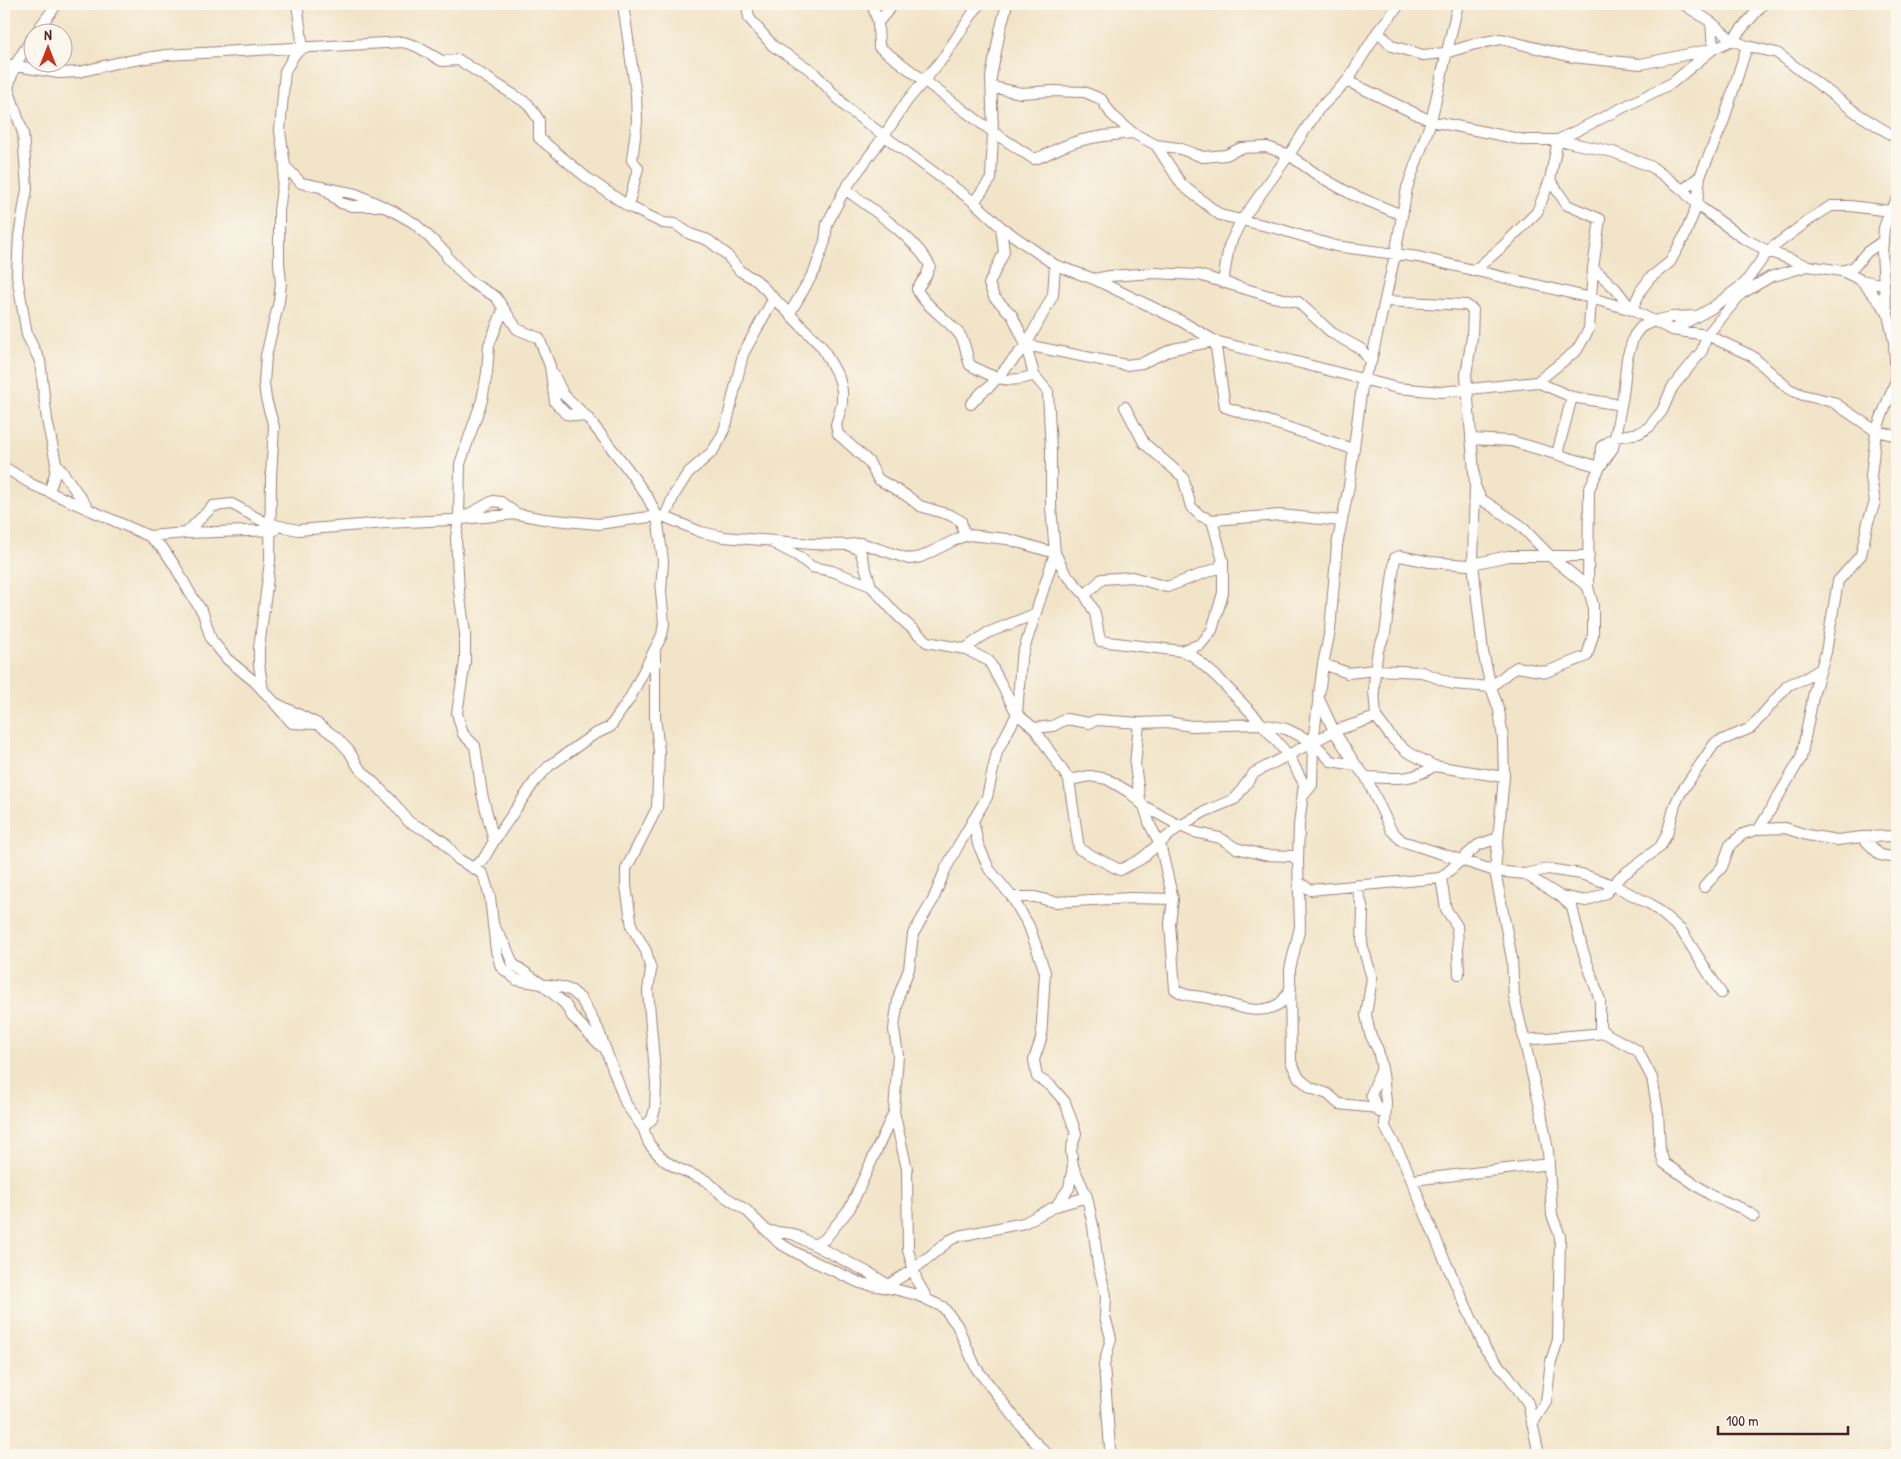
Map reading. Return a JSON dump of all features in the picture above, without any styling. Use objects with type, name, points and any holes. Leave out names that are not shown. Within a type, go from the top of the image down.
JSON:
[{"type":"street","points":[[44,22],[57,4]]},
{"type":"street","points":[[298,4],[303,48]]},
{"type":"street","points":[[623,4],[636,94],[637,122],[632,160],[638,168],[628,206]]},
{"type":"street","points":[[746,4],[749,18],[773,46],[811,70],[848,109],[974,202],[1001,227],[1055,265],[1094,279],[1181,321],[1216,341],[1397,388],[1441,392],[1537,382],[1572,398],[1621,405]]},
{"type":"street","points":[[872,4],[878,22],[879,47],[993,132],[1034,158],[1042,157],[1067,144],[1113,135],[1133,134]]},
{"type":"street","points":[[878,22],[894,4]]},
{"type":"street","points":[[790,313],[815,270],[825,241],[827,224],[845,189],[979,4]]},
{"type":"street","points":[[974,202],[991,179],[993,132],[992,76],[1007,4]]},
{"type":"street","points":[[1222,282],[1229,246],[1241,221],[1289,155],[1318,110],[1347,81],[1378,31],[1400,4]]},
{"type":"street","points":[[1303,796],[1312,785],[1313,742],[1330,631],[1338,545],[1350,486],[1363,378],[1371,362],[1396,254],[1407,188],[1431,121],[1458,4]]},
{"type":"street","points":[[1683,4],[1711,22],[1732,40],[1747,46],[1777,53],[1858,114],[1897,138]]},
{"type":"street","points":[[1378,31],[1392,46],[1424,55],[1445,54],[1475,44],[1501,40],[1572,57],[1641,64],[1713,49],[1732,40],[1763,4]]},
{"type":"street","points":[[1711,22],[1713,49]]},
{"type":"street","points":[[4,64],[59,73],[79,72],[116,63],[166,55],[403,42],[416,46],[442,61],[459,60],[528,104],[539,120],[539,138],[587,178],[628,206],[663,223],[675,224],[690,234],[708,240],[726,254],[740,271],[756,280],[822,347],[839,378],[842,390],[842,404],[836,425],[838,434],[869,462],[878,479],[920,506],[950,515],[961,522],[963,531],[969,535]]},
{"type":"street","points":[[1632,310],[1640,290],[1650,278],[1670,262],[1685,235],[1697,205],[1700,176],[1722,123],[1747,46]]},
{"type":"street","points":[[263,691],[259,648],[270,561],[274,428],[266,399],[264,383],[266,356],[279,301],[281,284],[279,211],[285,166],[280,131],[285,71],[295,54],[303,48]]},
{"type":"street","points":[[1558,140],[1672,83],[1713,49]]},
{"type":"street","points":[[22,55],[16,65],[8,88],[23,133],[27,189],[19,236],[17,276],[27,335],[40,362],[47,420],[56,463],[55,474],[49,492]]},
{"type":"street","points":[[1347,81],[1431,121],[1524,140],[1558,140],[1613,152],[1652,167],[1683,190],[1697,205],[1744,238],[1768,251],[1808,266],[1842,271],[1861,280],[1884,285]]},
{"type":"street","points":[[992,87],[1021,92],[1084,92],[1101,99],[1112,115],[1133,134],[1156,145],[1178,148],[1203,157],[1226,155],[1241,148],[1268,147],[1289,155],[1319,176],[1352,194],[1402,215]]},
{"type":"street","points":[[1474,270],[1504,246],[1537,212],[1550,180],[1558,140]]},
{"type":"street","points":[[1156,145],[1182,185],[1220,215],[1279,229],[1335,246],[1418,257],[1591,298],[1632,310],[1672,330],[1707,335],[1752,356],[1789,389],[1803,396],[1833,402],[1876,431],[1897,436]]},
{"type":"street","points":[[285,166],[301,183],[356,194],[414,223],[446,253],[447,257],[469,282],[496,297],[517,329],[539,338],[550,366],[555,402],[566,414],[587,417],[628,468],[661,517],[663,561],[661,604],[664,623],[662,636],[630,698],[610,727],[593,735],[549,766],[535,781],[494,840],[483,860],[473,867]]},
{"type":"street","points":[[1683,190],[1700,176]]},
{"type":"street","points":[[1537,382],[1577,350],[1590,329],[1593,268],[1600,220],[1567,205],[1550,180]]},
{"type":"street","points":[[845,189],[900,232],[926,259],[930,266],[917,289],[919,296],[960,334],[966,346],[970,365],[996,379],[1020,380],[1034,375]]},
{"type":"street","points":[[1759,829],[1802,758],[1819,670],[1826,652],[1838,581],[1861,555],[1868,522],[1875,502],[1871,477],[1876,431],[1896,380],[1894,342],[1884,285],[1883,241],[1884,228],[1890,211],[1897,200]]},
{"type":"street","points":[[1672,330],[1712,308],[1745,283],[1768,251],[1808,220],[1831,206],[1850,206],[1890,211]]},
{"type":"street","points":[[1001,227],[1004,252],[989,284],[994,297],[1012,315],[1026,345],[1034,375],[1048,392],[1051,507],[1055,554],[1065,573],[1085,595],[1095,613],[1100,641],[1181,652],[1192,656],[1218,678],[1262,724],[1288,756],[1304,784],[1298,861],[1300,927],[1290,969],[1291,1062],[1299,1078],[1311,1088],[1328,1094],[1339,1104],[1378,1108]]},
{"type":"street","points":[[1842,271],[1854,267],[1867,252],[1883,241]]},
{"type":"street","points":[[971,404],[1026,345],[1053,296],[1055,265]]},
{"type":"street","points":[[1615,437],[1639,433],[1649,427],[1662,411],[1672,388],[1702,351],[1707,335],[1741,294],[1770,277],[1808,266]]},
{"type":"street","points":[[1593,268],[1616,288],[1632,310]]},
{"type":"street","points":[[1094,279],[1154,273],[1199,275],[1298,302],[1332,333],[1361,349],[1371,362]]},
{"type":"street","points":[[1861,280],[1888,312],[1897,336]]},
{"type":"street","points":[[661,517],[688,474],[712,452],[721,438],[727,422],[743,354],[774,298]]},
{"type":"street","points":[[1385,301],[1466,305],[1473,310],[1472,337],[1466,375],[1474,484],[1473,564],[1483,652],[1491,687],[1499,710],[1503,739],[1504,777],[1495,871],[1512,959],[1514,996],[1541,1112],[1549,1164],[1552,1215],[1560,1236],[1558,1340],[1551,1361],[1546,1402],[1532,1424]]},
{"type":"street","points":[[494,840],[482,794],[475,746],[463,734],[458,713],[465,662],[465,633],[459,591],[456,537],[459,519],[460,464],[482,400],[490,345],[504,310]]},
{"type":"street","points":[[1324,664],[1348,673],[1375,670],[1422,672],[1453,684],[1491,687],[1517,668],[1546,672],[1587,656],[1593,635],[1593,605],[1588,587],[1589,489],[1600,466],[1613,448],[1627,358],[1634,336],[1641,328],[1654,321],[1672,317],[1698,316]]},
{"type":"street","points":[[1026,345],[1126,365],[1142,363],[1173,349],[1216,341]]},
{"type":"street","points":[[1216,341],[1225,407],[1354,449]]},
{"type":"street","points":[[1557,454],[1572,398]]},
{"type":"street","points":[[1125,407],[1144,443],[1183,477],[1191,507],[1201,516],[1212,520],[1280,515],[1342,522]]},
{"type":"street","points":[[1471,439],[1511,441],[1600,466]]},
{"type":"street","points":[[56,463],[88,509]]},
{"type":"street","points":[[4,467],[33,485],[149,536],[164,550],[175,566],[203,613],[211,639],[227,659],[275,703],[318,724],[336,737],[349,751],[359,768],[391,800],[409,822],[431,833],[445,843],[458,859],[483,874],[490,898],[496,951],[501,967],[517,980],[561,987],[572,991],[581,999],[598,1029],[626,1104],[643,1128],[648,1144],[665,1161],[692,1176],[707,1181],[721,1194],[746,1210],[779,1242],[845,1277],[860,1283],[891,1287],[916,1295],[943,1307],[957,1325],[976,1368],[1030,1437],[1048,1455]]},
{"type":"street","points":[[1474,484],[1481,499],[1520,525],[1551,557],[1588,587]]},
{"type":"street","points":[[459,519],[493,501],[501,502],[517,514]]},
{"type":"street","points":[[186,533],[213,506],[232,504],[270,527]]},
{"type":"street","points":[[149,536],[270,527],[298,530],[517,514],[544,519],[598,524],[661,517],[701,532],[724,537],[848,545],[861,543],[909,559],[921,557],[969,535],[1007,539],[1055,554]]},
{"type":"street","points":[[1181,652],[1201,644],[1212,630],[1223,593],[1223,561],[1212,520]]},
{"type":"street","points":[[770,541],[798,556],[812,567],[832,571],[871,586]]},
{"type":"street","points":[[848,545],[860,550],[871,586],[896,614],[927,642],[965,649],[989,661],[1017,714],[1034,728],[1069,780],[1079,850],[1120,870],[1142,859],[1180,826],[1204,812],[1235,799],[1254,773],[1334,731],[1376,717]]},
{"type":"street","points":[[928,1300],[917,1281],[908,1250],[907,1170],[894,1112],[898,1056],[894,1030],[898,995],[909,969],[913,934],[933,900],[945,870],[988,797],[997,752],[1017,714],[1021,659],[1055,554]]},
{"type":"street","points":[[1504,777],[1434,766],[1406,752],[1392,738],[1376,717],[1375,670],[1378,650],[1385,634],[1395,558],[1400,556],[1430,562],[1473,564],[1508,556],[1589,556]]},
{"type":"street","points":[[1085,595],[1102,579],[1132,576],[1167,587],[1218,568],[1223,561]]},
{"type":"street","points":[[965,649],[987,633],[1035,614]]},
{"type":"street","points":[[643,1128],[652,1119],[655,1109],[656,1084],[648,991],[651,970],[646,951],[632,927],[626,886],[626,869],[657,808],[659,752],[655,717],[655,649]]},
{"type":"street","points":[[1560,896],[1586,901],[1606,893],[1613,885],[1660,847],[1667,834],[1680,794],[1715,743],[1751,728],[1788,686],[1819,670]]},
{"type":"street","points":[[1319,701],[1334,731],[1366,777],[1392,830],[1402,841],[1495,871],[1525,874],[1548,869],[1580,874],[1613,885],[1652,905],[1681,930],[1721,993]]},
{"type":"street","points":[[1034,728],[1053,726],[1066,719],[1089,723],[1097,720],[1139,723],[1167,722],[1191,726],[1262,724],[1286,729],[1313,742],[1331,761],[1356,765]]},
{"type":"street","points":[[1139,723],[1135,766],[1142,803],[1150,825],[1160,844],[1173,899],[1170,924],[1175,989],[1181,994],[1210,998],[1242,1009],[1263,1010],[1280,1003],[1290,988]]},
{"type":"street","points":[[1366,777],[1403,778],[1422,775],[1434,766]]},
{"type":"street","points":[[1069,780],[1090,776],[1107,779],[1180,826],[1194,832],[1220,838],[1236,848],[1264,855],[1292,856],[1298,861]]},
{"type":"street","points":[[973,820],[978,844],[990,868],[1012,897],[1029,926],[1045,972],[1041,1039],[1034,1060],[1037,1077],[1051,1086],[1065,1102],[1076,1133],[1071,1150],[1073,1166],[1087,1196],[1098,1265],[1106,1295],[1105,1317],[1111,1338],[1104,1366],[1104,1374],[1110,1449],[1113,1455]]},
{"type":"street","points":[[1704,887],[1722,867],[1730,846],[1743,834],[1759,829],[1785,828],[1806,835],[1837,840],[1897,836]]},
{"type":"street","points":[[1862,837],[1880,855],[1897,858]]},
{"type":"street","points":[[1299,882],[1310,890],[1441,878],[1478,845],[1498,838]]},
{"type":"street","points":[[1525,874],[1560,896],[1572,907],[1582,948],[1600,1000],[1600,1028],[1638,1051],[1652,1078],[1658,1112],[1660,1150],[1664,1163],[1712,1196],[1741,1208],[1754,1216]]},
{"type":"street","points":[[1441,878],[1446,909],[1457,926],[1459,974]]},
{"type":"street","points":[[1356,885],[1362,909],[1362,944],[1372,978],[1366,1014],[1370,1034],[1378,1050],[1382,1068],[1386,1102],[1385,1127]]},
{"type":"street","points":[[1012,897],[1035,898],[1055,902],[1131,898],[1173,899]]},
{"type":"street","points":[[544,985],[565,1004],[572,1016],[592,1035],[608,1055]]},
{"type":"street","points":[[1524,1040],[1605,1032]]},
{"type":"street","points":[[1382,1068],[1371,1094],[1385,1127],[1413,1180],[1442,1254],[1486,1350],[1528,1403],[1537,1453]]},
{"type":"street","points":[[814,1244],[825,1239],[850,1208],[894,1112]]},
{"type":"street","points":[[1413,1180],[1549,1164]]},
{"type":"street","points":[[1056,1206],[1068,1188],[1073,1166]]},
{"type":"street","points":[[891,1287],[950,1240],[959,1236],[1024,1223],[1056,1206],[1087,1196]]},
{"type":"street","points":[[769,1231],[793,1234],[871,1274],[891,1287]]}]
